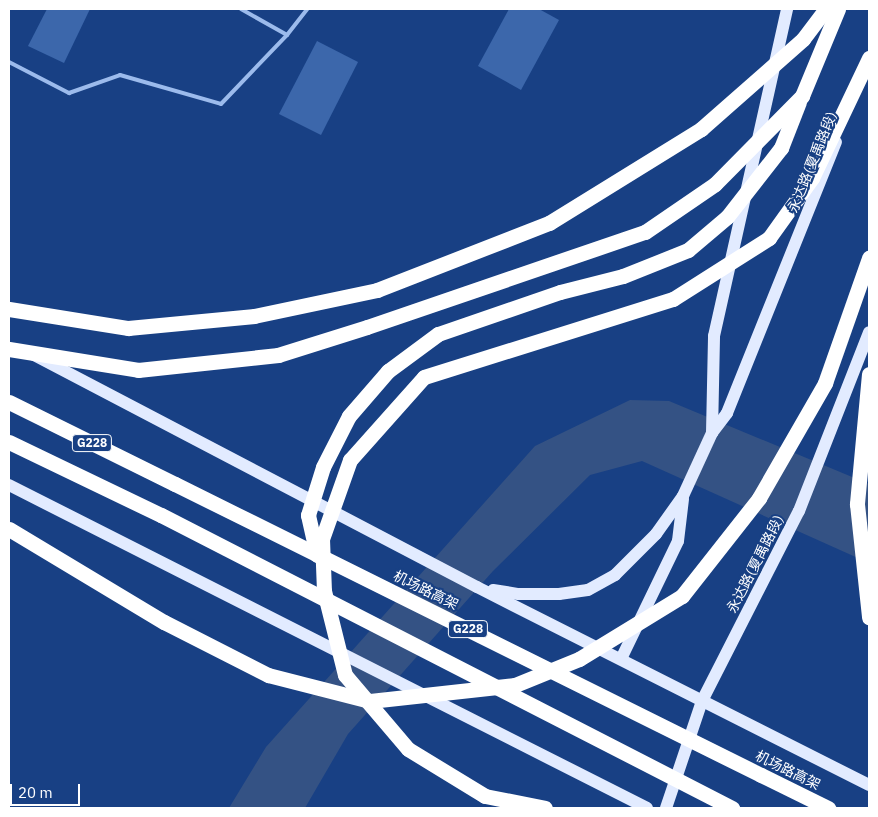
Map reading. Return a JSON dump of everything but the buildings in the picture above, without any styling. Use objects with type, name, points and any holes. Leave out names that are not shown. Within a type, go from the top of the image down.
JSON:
[{"type":"highway","points":[[9,308],[128,328],[254,316],[377,290],[548,223],[701,129],[803,39],[826,9]]},
{"type":"highway","points":[[545,808],[485,796],[408,748],[345,675],[324,591],[308,515],[323,467],[349,416],[388,371],[438,334],[560,292],[623,276],[688,250],[727,217],[781,148],[838,9]]},
{"type":"highway","points":[[324,591],[322,539],[350,460],[424,377],[673,299],[769,238],[812,178],[869,60]]},
{"type":"highway","points":[[9,349],[138,370],[278,355],[367,327],[645,232],[716,184],[802,96]]},
{"type":"highway","points":[[9,529],[164,622],[268,675],[370,701],[515,685],[579,659],[682,596],[760,498],[825,384],[869,258]]},
{"type":"highway","points":[[869,374],[857,504],[869,617]]},
{"type":"highway","name":"机场路高架","points":[[9,402],[828,808]]},
{"type":"highway","name":"G228","points":[[9,442],[161,515],[732,808]]},
{"type":"main road","points":[[478,587],[519,594],[559,594],[588,590],[615,575],[636,555],[656,534],[683,496],[712,433],[714,336],[787,9]]},
{"type":"main road","name":"永达路(夏禹路段)","points":[[712,433],[727,413],[869,60]]},
{"type":"main road","name":"永达路(夏禹路段)","points":[[666,808],[702,700],[799,511],[869,332]]},
{"type":"main road","points":[[9,342],[478,587],[869,785]]},
{"type":"main road","points":[[9,485],[647,808]]},
{"type":"main road","points":[[621,660],[678,540],[683,496]]},
{"type":"lane","points":[[241,9],[288,35]]},
{"type":"lane","points":[[9,62],[69,93],[120,75],[221,104],[288,35],[307,9]]},
{"type":"water","points":[[630,400],[669,401],[869,484],[869,563],[642,461],[590,475],[493,571],[348,734],[305,808],[229,808],[266,747],[535,446]]}]
